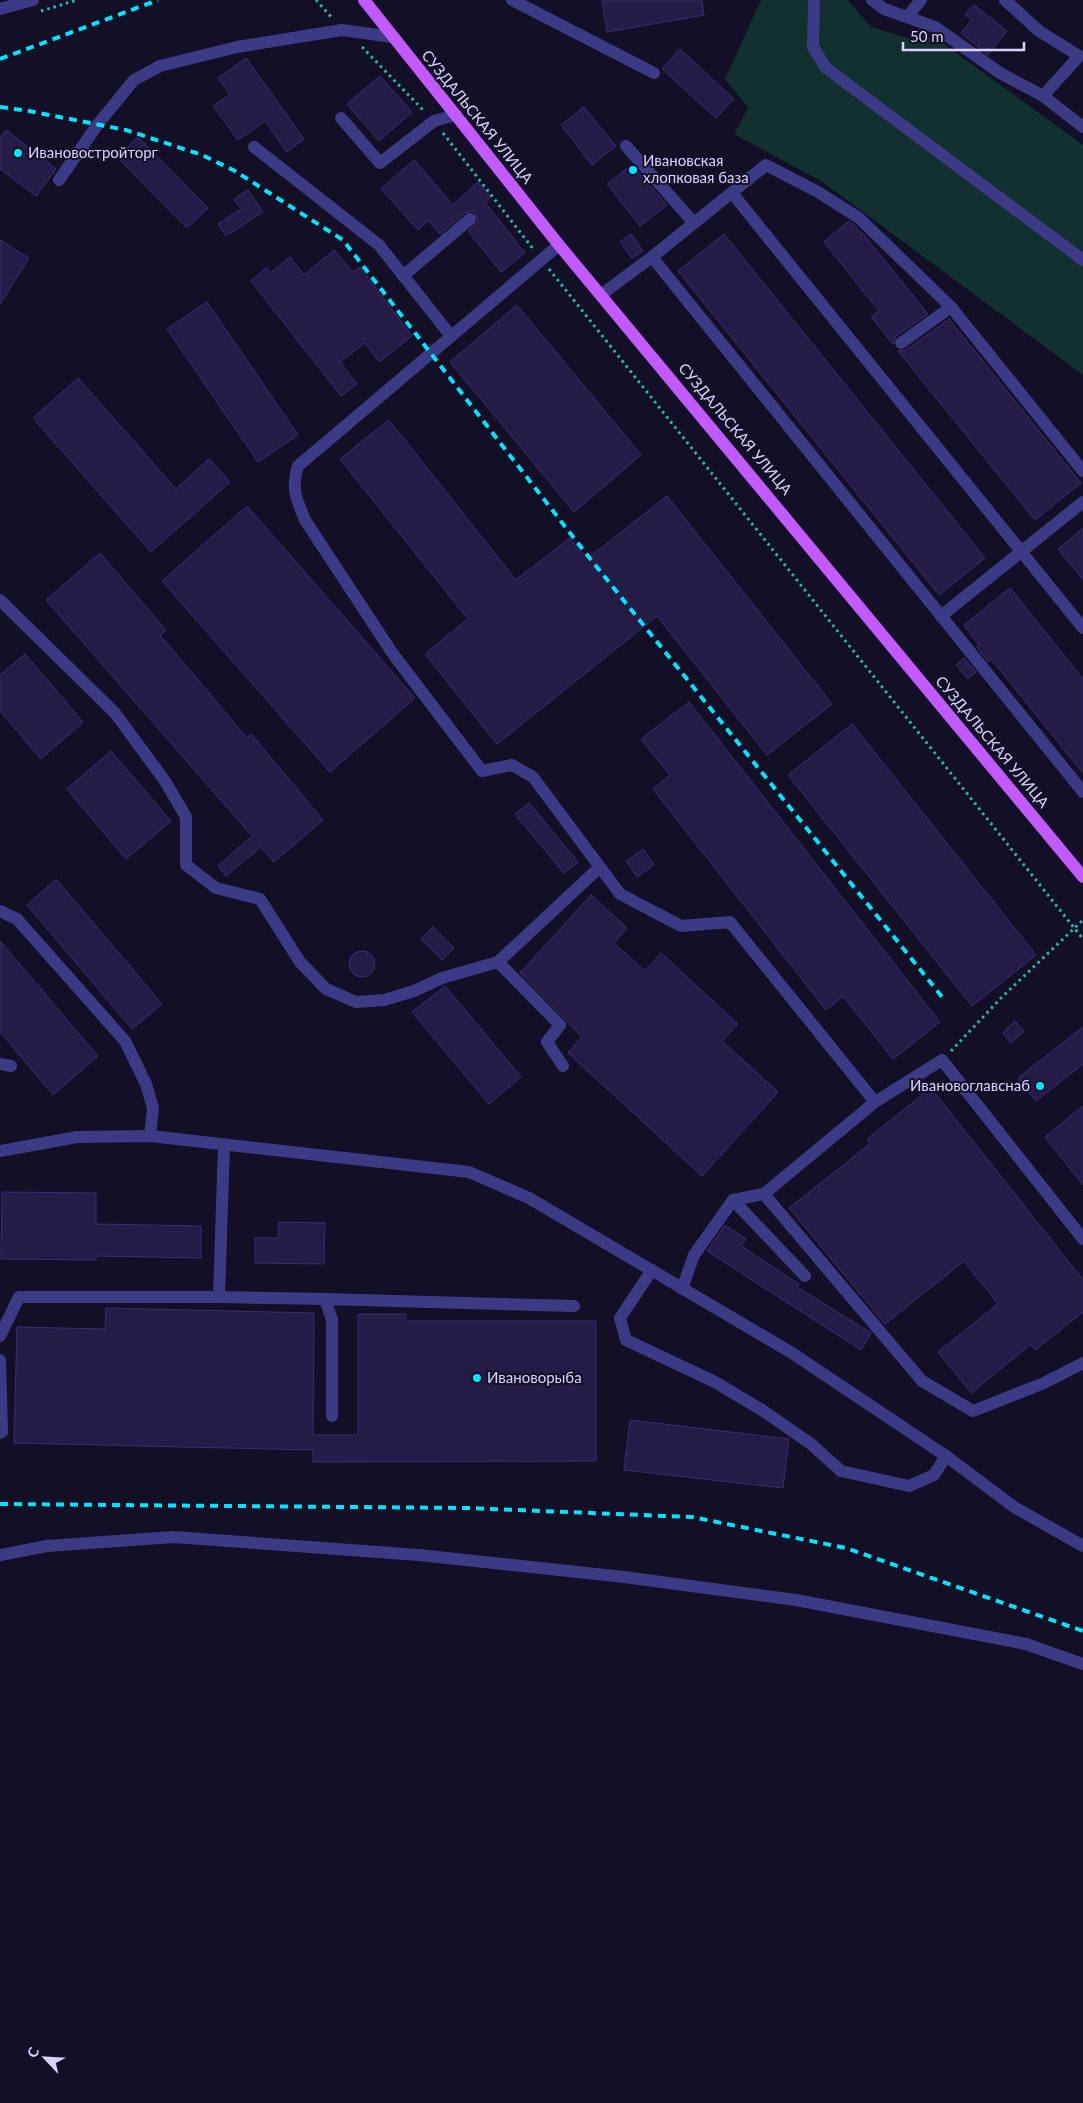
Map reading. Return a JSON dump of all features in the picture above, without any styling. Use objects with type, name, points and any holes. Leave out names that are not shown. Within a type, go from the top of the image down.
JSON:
[{"type":"main road","name":"СУЗДАЛЬСКАЯ УЛИЦА","points":[[364,0],[559,245],[602,294],[1083,877]]},
{"type":"street","points":[[0,9],[33,0]]},
{"type":"street","points":[[512,0],[654,72]]},
{"type":"street","points":[[814,0],[813,47],[826,68],[1083,260]]},
{"type":"street","points":[[872,0],[884,9],[935,27],[1000,72],[1043,96],[1083,127]]},
{"type":"street","points":[[907,17],[921,0]]},
{"type":"street","points":[[1005,0],[1039,31],[1081,53],[1043,96]]},
{"type":"street","points":[[59,180],[98,124],[134,80],[160,66],[263,42],[342,30],[392,37]]},
{"type":"street","points":[[341,118],[380,163],[434,122],[456,115]]},
{"type":"street","points":[[626,146],[694,224]]},
{"type":"street","points":[[254,147],[379,245],[451,336]]},
{"type":"street","points":[[602,294],[652,257],[766,166],[818,192],[859,218],[951,307],[1083,471]]},
{"type":"street","points":[[732,193],[1083,628]]},
{"type":"street","points":[[404,276],[470,219]]},
{"type":"street","points":[[559,245],[298,466],[293,482],[295,496],[305,520],[393,654],[482,771],[512,765],[533,777],[620,894],[681,926],[730,922],[875,1102]]},
{"type":"street","points":[[652,257],[1083,792]]},
{"type":"street","points":[[901,343],[951,307]]},
{"type":"street","points":[[941,616],[1083,502]]},
{"type":"street","points":[[0,600],[115,713],[164,781],[186,817],[186,865],[216,888],[260,899],[300,962],[326,989],[356,1002],[384,1000],[414,991],[442,978],[498,962],[600,867]]},
{"type":"street","points":[[0,911],[17,919],[125,1041],[146,1084],[153,1108],[150,1136]]},
{"type":"street","points":[[498,962],[560,1025],[548,1042],[563,1066]]},
{"type":"street","points":[[682,1289],[694,1255],[733,1200],[764,1194],[875,1102],[942,1060],[1083,1239]]},
{"type":"street","points":[[0,1151],[77,1137],[150,1136],[469,1172],[529,1198],[792,1353],[946,1456],[1014,1507],[1083,1546]]},
{"type":"street","points":[[219,1297],[224,1145]]},
{"type":"street","points":[[764,1194],[922,1381],[973,1411],[1044,1383],[1083,1363]]},
{"type":"street","points":[[733,1200],[805,1276]]},
{"type":"street","points":[[652,1270],[620,1318],[626,1340],[714,1382],[762,1410],[811,1444],[841,1471],[909,1486],[934,1476],[946,1456]]},
{"type":"street","points":[[0,1336],[19,1297],[219,1297],[574,1306]]},
{"type":"street","points":[[325,1299],[332,1320],[332,1416]]},
{"type":"street","points":[[0,1360],[2,1432],[0,1433]]},
{"type":"street","points":[[0,1555],[47,1546],[173,1537],[419,1555],[796,1600],[1026,1644],[1083,1664]]},
{"type":"path","points":[[316,0],[342,30],[364,49],[434,122],[1083,939]]},
{"type":"path","points":[[942,1060],[1002,997],[1083,920]]},
{"type":"green space","points":[[761,0],[848,0],[871,27],[907,38],[933,36],[1083,145],[1083,375],[821,181],[734,134],[748,108],[725,79]]},
{"type":"building","points":[[602,0],[702,0],[704,15],[607,32]]},
{"type":"building","points":[[974,5],[1007,31],[988,55],[961,33],[972,20],[965,15]]},
{"type":"building","points":[[680,49],[734,99],[716,118],[662,69]]},
{"type":"building","points":[[246,58],[304,139],[287,152],[265,121],[238,140],[213,106],[230,94],[218,78]]},
{"type":"building","points":[[380,76],[412,112],[379,141],[347,104]]},
{"type":"building","points":[[584,107],[616,146],[592,165],[561,125]]},
{"type":"building","name":"Ивановостройторг","points":[[6,130],[56,169],[36,196],[0,169],[0,138]]},
{"type":"building","points":[[138,137],[208,208],[187,228],[117,157]]},
{"type":"building","points":[[414,160],[453,205],[478,182],[491,197],[485,202],[525,253],[501,272],[468,231],[478,221],[476,214],[472,211],[465,213],[440,234],[428,220],[418,230],[381,189]]},
{"type":"building","points":[[632,165],[667,205],[640,226],[607,184]]},
{"type":"building","points":[[248,190],[263,212],[226,236],[218,224],[241,209],[234,199]]},
{"type":"building","points":[[849,221],[864,235],[928,314],[896,336],[893,344],[871,317],[879,311],[824,242]]},
{"type":"building","points":[[631,234],[643,251],[632,258],[620,242]]},
{"type":"building","points":[[724,234],[985,558],[939,595],[678,271]]},
{"type":"building","points":[[0,240],[29,258],[0,304]]},
{"type":"building","points":[[334,250],[353,272],[360,267],[412,336],[379,362],[365,343],[340,362],[357,384],[341,396],[251,281],[266,268],[270,273],[290,257],[304,275]]},
{"type":"building","points":[[207,302],[298,435],[258,462],[167,329]]},
{"type":"building","points":[[517,305],[641,455],[574,512],[450,362]]},
{"type":"building","points":[[949,319],[1081,483],[1035,520],[898,351],[906,350]]},
{"type":"building","points":[[78,378],[176,489],[209,459],[230,482],[151,552],[33,418]]},
{"type":"building","points":[[389,420],[516,580],[570,538],[587,559],[667,496],[832,704],[767,755],[657,616],[497,744],[425,654],[468,619],[340,459]]},
{"type":"building","points":[[247,506],[415,698],[330,772],[162,581]]},
{"type":"building","points":[[1083,528],[1083,580],[1058,549]]},
{"type":"building","points":[[100,553],[166,630],[160,635],[247,738],[251,734],[323,820],[274,862],[261,847],[226,876],[218,866],[252,836],[46,600]]},
{"type":"building","points":[[1010,588],[1083,679],[1083,773],[991,659],[988,662],[977,647],[979,645],[964,625]]},
{"type":"building","points":[[25,654],[83,722],[41,759],[0,711],[0,675]]},
{"type":"building","points":[[964,658],[976,672],[968,679],[956,665]]},
{"type":"building","points":[[689,702],[940,1022],[893,1059],[843,996],[826,1010],[653,789],[670,775],[641,739]]},
{"type":"building","points":[[852,724],[1036,955],[972,1006],[788,775]]},
{"type":"building","points":[[111,751],[171,821],[126,859],[67,789]]},
{"type":"building","points":[[529,803],[578,862],[564,873],[515,814]]},
{"type":"building","points":[[643,849],[654,865],[637,877],[626,861]]},
{"type":"building","points":[[56,879],[162,1004],[132,1029],[27,905]]},
{"type":"building","points":[[591,895],[627,928],[614,943],[645,971],[661,953],[738,1024],[722,1041],[778,1092],[702,1176],[568,1053],[582,1037],[520,973]]},
{"type":"building","points":[[433,927],[454,948],[442,960],[421,939]]},
{"type":"building","points":[[0,941],[98,1056],[53,1095],[0,1032]]},
{"type":"building","points":[[362,951],[371,955],[375,964],[371,973],[362,977],[353,973],[349,964],[353,955]]},
{"type":"building","points":[[445,986],[521,1077],[489,1104],[412,1012]]},
{"type":"building","points":[[1015,1021],[1024,1031],[1011,1043],[1003,1033]]},
{"type":"building","points":[[1083,1027],[1083,1064],[1036,1101],[1018,1078]]},
{"type":"building","points":[[931,1088],[1083,1280],[1083,1312],[1035,1350],[1030,1345],[971,1393],[938,1352],[998,1304],[964,1261],[885,1324],[789,1208],[870,1144],[867,1139]]},
{"type":"building","points":[[1083,1106],[1083,1185],[1045,1137]]},
{"type":"building","points":[[2,1192],[96,1193],[96,1224],[201,1226],[201,1258],[96,1256],[96,1260],[1,1259]]},
{"type":"building","points":[[279,1222],[325,1223],[324,1264],[255,1263],[255,1238],[278,1238]]},
{"type":"building","points":[[725,1225],[746,1239],[741,1246],[799,1284],[797,1287],[871,1333],[861,1350],[707,1251]]},
{"type":"building","points":[[106,1308],[314,1313],[313,1435],[358,1435],[358,1314],[406,1314],[406,1321],[596,1321],[596,1461],[313,1462],[313,1450],[14,1443],[17,1327],[105,1329]]},
{"type":"building","points":[[630,1420],[789,1439],[783,1488],[624,1470]]},
{"type":"railway","points":[[0,59],[158,0]]},
{"type":"railway","points":[[0,107],[126,130],[202,155],[235,171],[343,240],[584,551],[943,998]]},
{"type":"railway","points":[[0,1504],[467,1508],[692,1517],[846,1548],[1083,1631]]},
{"type":"place","name":"Ивановостройторг","points":[[18,153]]},
{"type":"place","name":"Ивановская хлопковая база","points":[[633,170]]},
{"type":"place","name":"Ивановоглавснаб","points":[[1040,1086]]},
{"type":"place","name":"Ивановорыба","points":[[477,1378]]}]
